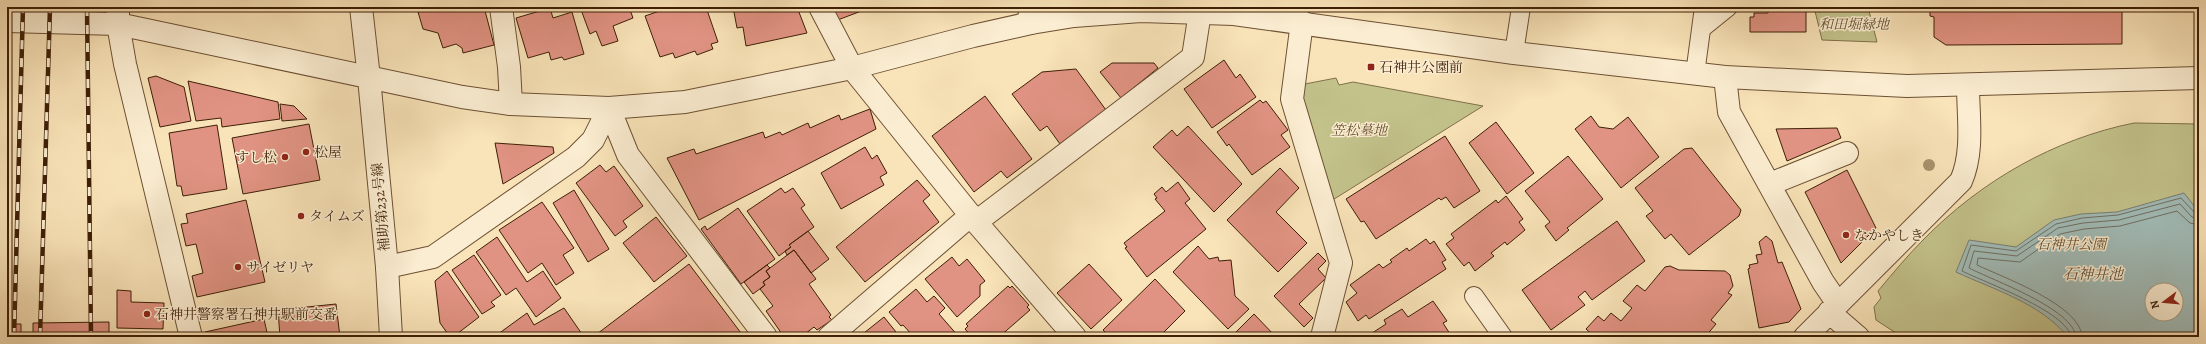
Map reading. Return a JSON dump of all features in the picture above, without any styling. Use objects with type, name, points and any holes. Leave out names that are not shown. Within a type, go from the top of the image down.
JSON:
[{"type":"street","name":"補助第232号線","points":[[361,7],[387,267],[391,337]]},
{"type":"street","points":[[501,7],[509,67],[511,104]]},
{"type":"street","points":[[820,7],[852,68],[974,219],[1075,337]]},
{"type":"street","points":[[7,21],[118,16],[369,78],[462,97],[511,104],[609,108],[685,102],[852,68],[973,36],[1030,15],[1074,16],[1141,11],[1200,12],[1302,22],[1514,53],[1725,77],[1907,86],[2199,78]]},
{"type":"street","points":[[829,337],[974,219],[1193,57],[1200,12]]},
{"type":"street","points":[[118,16],[147,160],[191,337]]},
{"type":"street","points":[[1302,22],[1292,99],[1341,263],[1322,337]]},
{"type":"street","points":[[1725,77],[1729,112],[1823,282],[1834,308],[1858,337]]},
{"type":"street","points":[[1805,337],[1961,181],[1966,170],[1969,154],[1968,85]]},
{"type":"street","points":[[387,267],[433,257],[576,157],[593,140],[609,108]]},
{"type":"street","points":[[609,108],[628,155],[766,337]]},
{"type":"street","points":[[1770,184],[1847,153]]},
{"type":"lane","points":[[1514,53],[1521,7]]},
{"type":"lane","points":[[1695,74],[1704,7]]},
{"type":"lane","points":[[1702,28],[1728,7]]},
{"type":"lane","points":[[1474,296],[1503,337]]},
{"type":"green space","name":"和田堀緑地","points":[[1814,7],[1868,7],[1877,42],[1822,40]]},
{"type":"green space","name":"笠松墓地","points":[[1336,78],[1339,85],[1353,82],[1483,106],[1331,201],[1301,94],[1305,84]]},
{"type":"green space","name":"石神井公園","points":[[2134,123],[2199,124],[2199,337],[1902,337],[1876,320],[1874,307],[1881,298],[1878,291],[1912,251],[1946,218],[1994,181],[2020,165],[2047,151],[2104,130]]},
{"type":"water","name":"石神井池","points":[[2184,193],[2199,212],[2199,337],[2068,337],[2057,325],[2031,306],[1956,272],[1969,240],[2016,247],[2054,220],[2081,214],[2117,212]]},
{"type":"building","points":[[438,7],[484,7],[494,45],[463,53],[462,48],[456,44],[443,48],[438,33],[423,29],[418,12]]},
{"type":"building","points":[[580,7],[629,7],[633,18],[613,26],[618,41],[602,46],[596,31],[590,34]]},
{"type":"building","points":[[671,7],[706,7],[718,42],[711,44],[713,49],[697,55],[695,51],[675,58],[673,53],[660,57],[645,16]]},
{"type":"building","points":[[733,7],[797,7],[807,33],[746,46],[743,27],[737,28]]},
{"type":"building","points":[[829,7],[872,7],[835,21]]},
{"type":"building","points":[[1930,7],[2122,7],[2122,44],[1946,45],[1934,37],[1934,17],[1930,16]]},
{"type":"building","points":[[550,8],[553,18],[572,12],[584,54],[564,60],[562,57],[551,60],[549,52],[528,58],[516,18]]},
{"type":"building","points":[[1768,8],[1806,8],[1806,32],[1750,32],[1750,17],[1754,17],[1754,13],[1768,13]]},
{"type":"building","points":[[1224,60],[1236,78],[1240,74],[1256,97],[1212,128],[1184,89]]},
{"type":"building","points":[[1112,63],[1154,63],[1158,68],[1121,98],[1100,72]]},
{"type":"building","points":[[1076,69],[1106,110],[1060,144],[1047,126],[1040,131],[1012,94],[1042,72]]},
{"type":"building","points":[[156,76],[184,87],[191,121],[160,127],[148,78]]},
{"type":"building","points":[[188,81],[278,102],[280,119],[222,127],[221,118],[196,121]]},
{"type":"building","points":[[985,96],[1032,159],[1007,178],[1001,171],[974,192],[932,136]]},
{"type":"building","points":[[1260,100],[1263,103],[1266,101],[1288,130],[1281,135],[1290,147],[1252,175],[1229,144],[1227,146],[1217,132]]},
{"type":"building","points":[[280,104],[294,106],[307,119],[282,121]]},
{"type":"building","points":[[870,109],[876,129],[699,220],[667,158],[694,149],[696,154],[763,132],[765,138],[780,132],[782,135],[808,123],[810,128],[839,115],[841,120]]},
{"type":"building","points":[[1591,116],[1599,127],[1613,129],[1628,117],[1659,157],[1621,188],[1575,129]]},
{"type":"building","points":[[1496,122],[1534,173],[1507,194],[1469,143]]},
{"type":"building","points":[[309,124],[320,180],[243,194],[232,138]]},
{"type":"building","points":[[217,125],[227,189],[183,196],[181,186],[177,186],[169,133]]},
{"type":"building","points":[[1188,126],[1242,184],[1214,212],[1153,147],[1172,130],[1177,136]]},
{"type":"building","points":[[1837,128],[1841,138],[1787,161],[1776,129]]},
{"type":"building","points":[[1445,136],[1480,191],[1454,208],[1446,197],[1441,200],[1439,198],[1376,239],[1364,221],[1361,222],[1346,199]]},
{"type":"building","points":[[495,143],[553,147],[554,153],[503,184]]},
{"type":"building","points":[[865,147],[872,159],[877,155],[887,173],[880,177],[884,185],[841,209],[821,173]]},
{"type":"building","points":[[1692,148],[1741,210],[1739,216],[1689,255],[1671,234],[1665,239],[1646,216],[1653,211],[1635,188],[1684,149]]},
{"type":"building","points":[[1568,156],[1603,199],[1567,228],[1569,230],[1556,241],[1545,226],[1550,222],[1525,191]]},
{"type":"building","points":[[600,165],[606,172],[614,166],[643,206],[623,221],[627,227],[615,236],[576,183]]},
{"type":"building","points":[[1280,168],[1299,188],[1276,212],[1307,243],[1278,272],[1227,220]]},
{"type":"building","points":[[1847,170],[1876,228],[1841,263],[1805,192]]},
{"type":"building","points":[[917,180],[930,195],[923,201],[939,222],[865,282],[836,247]]},
{"type":"building","points":[[1178,182],[1190,199],[1185,203],[1206,229],[1147,277],[1125,248],[1127,247],[1124,243],[1165,211],[1155,199],[1157,198],[1154,194],[1162,187],[1166,192]]},
{"type":"building","points":[[781,188],[785,193],[793,188],[805,205],[801,208],[814,227],[789,245],[791,247],[779,256],[747,211]]},
{"type":"building","points":[[574,190],[609,249],[588,262],[553,203]]},
{"type":"building","points":[[1506,196],[1523,219],[1519,222],[1525,230],[1507,245],[1505,242],[1491,253],[1494,256],[1475,271],[1469,262],[1464,266],[1446,244],[1454,238],[1451,234],[1496,200],[1498,203]]},
{"type":"building","points":[[246,200],[265,282],[197,297],[192,276],[203,273],[196,244],[186,246],[181,224],[188,223],[186,214]]},
{"type":"building","points":[[542,202],[574,248],[563,255],[574,273],[556,285],[542,263],[528,273],[499,230]]},
{"type":"building","points":[[738,208],[775,259],[741,284],[701,229],[705,226],[707,230]]},
{"type":"building","points":[[656,217],[687,256],[654,282],[623,243]]},
{"type":"building","points":[[1617,221],[1645,261],[1592,300],[1585,291],[1578,297],[1585,305],[1551,330],[1522,290]]},
{"type":"building","points":[[808,231],[829,259],[811,273],[794,250],[787,255],[785,251],[791,247],[789,245]]},
{"type":"building","points":[[1766,236],[1772,241],[1778,263],[1782,262],[1801,309],[1789,322],[1759,328],[1748,269],[1750,268],[1749,265],[1758,263],[1756,255],[1762,254],[1759,242]]},
{"type":"building","points":[[497,237],[527,282],[543,271],[561,298],[536,317],[516,288],[506,295],[476,252]]},
{"type":"building","points":[[1426,239],[1430,244],[1434,241],[1446,260],[1442,262],[1446,269],[1369,319],[1366,315],[1358,321],[1346,302],[1357,293],[1350,285],[1379,264],[1383,268],[1392,262],[1390,260],[1407,248],[1409,251]]},
{"type":"building","points":[[1198,246],[1209,259],[1218,257],[1219,261],[1231,260],[1235,296],[1249,309],[1228,329],[1173,272]]},
{"type":"building","points":[[794,250],[816,279],[809,284],[831,315],[829,317],[832,320],[817,330],[814,327],[801,337],[784,337],[766,311],[773,306],[760,289],[765,285],[763,282],[770,277],[766,271]]},
{"type":"building","points":[[1318,253],[1326,261],[1318,269],[1326,278],[1299,304],[1313,318],[1304,327],[1274,296]]},
{"type":"building","points":[[474,255],[501,295],[491,302],[495,306],[482,314],[452,270]]},
{"type":"building","points":[[952,257],[959,266],[967,259],[985,281],[980,285],[980,296],[957,317],[925,279]]},
{"type":"building","points":[[689,264],[744,337],[593,337]]},
{"type":"building","points":[[1089,264],[1122,300],[1091,329],[1057,293]]},
{"type":"building","points":[[767,265],[770,268],[766,271],[770,277],[763,282],[765,285],[753,294],[744,282]]},
{"type":"building","points":[[1670,266],[1679,270],[1725,271],[1730,275],[1733,286],[1728,293],[1732,295],[1711,320],[1716,324],[1705,337],[1595,337],[1586,329],[1598,316],[1604,321],[1611,313],[1621,321],[1632,308],[1623,301],[1637,285],[1645,291],[1665,267]]},
{"type":"building","points":[[447,271],[479,317],[453,337],[450,337],[440,323],[435,281]]},
{"type":"building","points":[[1155,279],[1185,311],[1159,337],[1110,337],[1103,330]]},
{"type":"building","points":[[1008,286],[1010,288],[1012,286],[1029,305],[1027,307],[1030,310],[999,337],[972,337],[965,329],[968,326],[966,324]]},
{"type":"building","points":[[916,289],[927,302],[934,296],[945,308],[939,314],[959,337],[914,337],[903,325],[901,326],[889,312]]},
{"type":"building","points":[[117,290],[131,291],[131,302],[164,303],[163,329],[117,328]]},
{"type":"building","points":[[1433,301],[1447,321],[1443,323],[1452,337],[1366,337],[1386,324],[1384,320],[1402,309],[1408,317]]},
{"type":"building","points":[[336,304],[340,337],[280,337],[278,310]]},
{"type":"building","points":[[564,308],[584,337],[494,337],[527,313],[534,325]]},
{"type":"building","points":[[1254,314],[1276,337],[1231,337]]},
{"type":"building","points":[[884,317],[900,337],[859,337]]},
{"type":"building","points":[[264,319],[268,337],[207,337],[205,332]]},
{"type":"building","points":[[109,322],[109,337],[33,337],[33,323]]},
{"type":"building","points":[[7,324],[21,324],[21,337],[7,337]]},
{"type":"railway","points":[[14,337],[23,7]]},
{"type":"railway","points":[[40,337],[50,7]]},
{"type":"railway","points":[[87,7],[91,337]]},
{"type":"place","name":"石神井公園前","points":[[1371,67]]},
{"type":"place","name":"松屋","points":[[306,152]]},
{"type":"place","name":"すし松","points":[[285,157]]},
{"type":"place","name":"タイムズ","points":[[301,216]]},
{"type":"place","name":"なかやしき","points":[[1846,235]]},
{"type":"place","name":"サイゼリヤ","points":[[238,267]]},
{"type":"place","name":"石神井警察署石神井駅前交番","points":[[147,314]]}]
